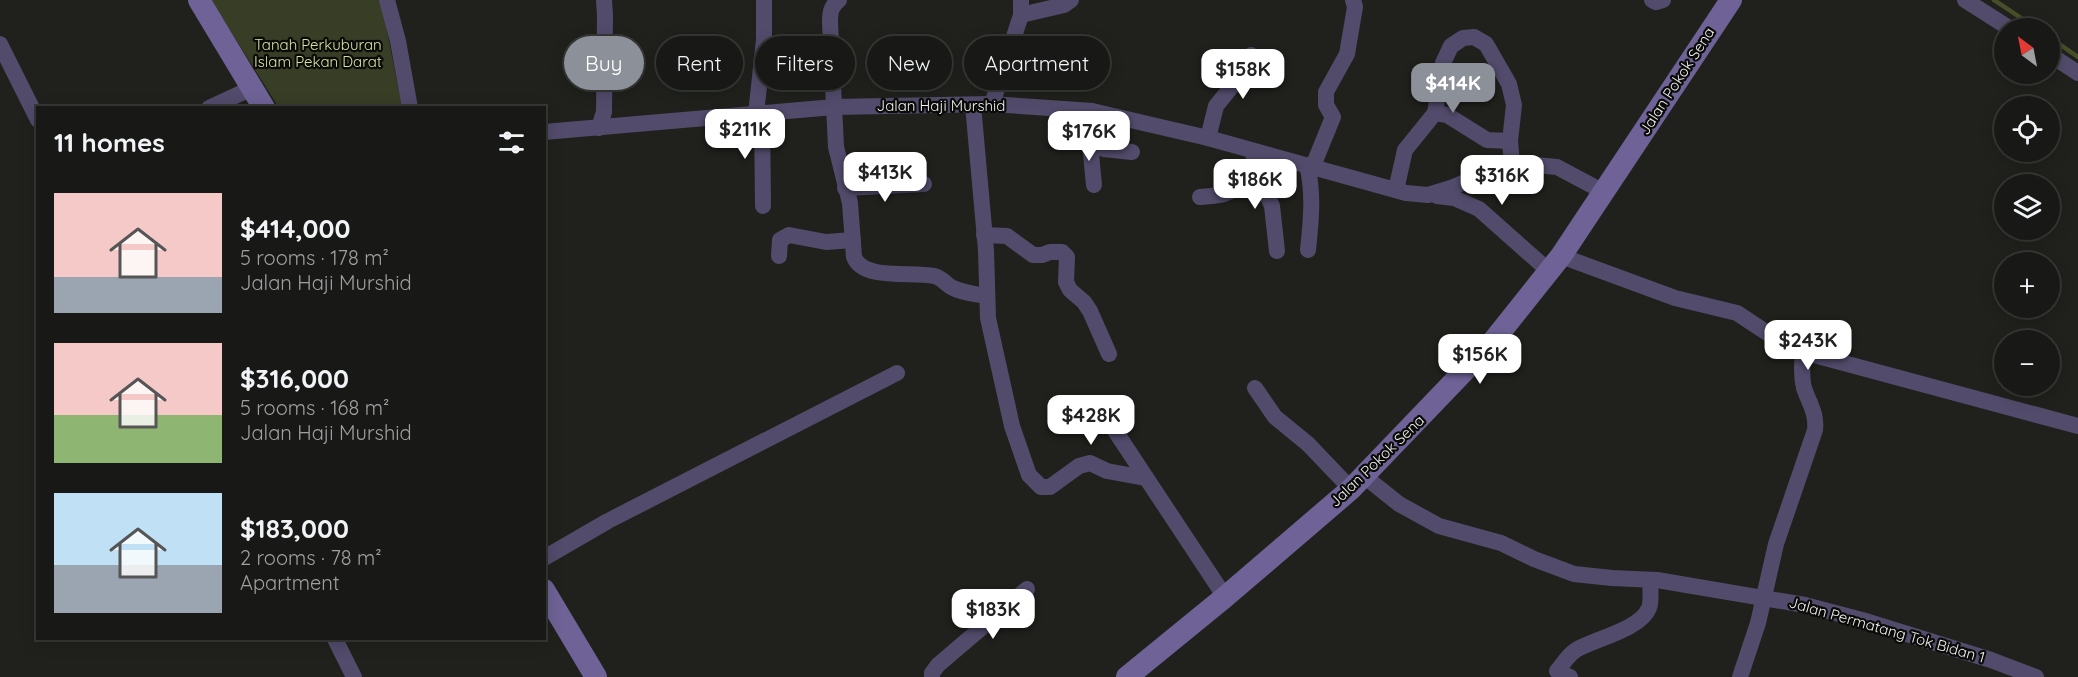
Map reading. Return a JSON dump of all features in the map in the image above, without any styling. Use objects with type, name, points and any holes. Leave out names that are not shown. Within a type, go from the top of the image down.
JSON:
[{"type":"main road","points":[[200,0],[263,106]]},
{"type":"main road","name":"Jalan Pokok Sena","points":[[1127,677],[1358,483],[1494,340],[1556,264],[1731,0]]},
{"type":"main road","points":[[546,593],[596,677]]},
{"type":"street","points":[[387,0],[398,41],[410,106]]},
{"type":"street","points":[[600,128],[604,112],[604,0]]},
{"type":"street","points":[[763,206],[759,114],[764,0]]},
{"type":"street","points":[[839,0],[831,11],[836,147],[850,203],[856,263],[867,270],[934,276],[944,280],[953,288],[986,296]]},
{"type":"street","points":[[992,104],[1021,8],[1064,5],[1071,0]]},
{"type":"street","points":[[1308,250],[1312,217],[1310,166],[1333,117],[1326,105],[1326,92],[1347,54],[1355,7],[1353,0]]},
{"type":"street","points":[[1652,0],[1663,0]]},
{"type":"street","points":[[1965,0],[1994,18]]},
{"type":"street","points":[[1396,190],[1405,150],[1435,113],[1443,63],[1451,46],[1463,38],[1474,38],[1486,44],[1509,84],[1514,105],[1510,141],[1512,165]]},
{"type":"street","points":[[0,44],[36,116]]},
{"type":"street","points":[[1208,138],[1216,106],[1245,70],[1251,55]]},
{"type":"street","points":[[2060,61],[2078,73]]},
{"type":"street","points":[[213,106],[252,88]]},
{"type":"street","name":"Jalan Haji Murshid","points":[[546,132],[834,107],[992,104],[1092,111],[1208,138],[1254,158],[1310,166],[1396,190],[1428,195],[1451,188],[1497,168],[1512,165],[1557,167],[1604,192]]},
{"type":"street","points":[[973,105],[984,235],[986,296],[995,357],[1012,426],[1029,475],[1041,488],[1050,487],[1079,465],[1090,463],[1107,471],[1145,478]]},
{"type":"street","points":[[1092,111],[1090,144],[1094,185]]},
{"type":"street","points":[[1435,113],[1448,115],[1487,140],[1510,141]]},
{"type":"street","points":[[1090,144],[1104,149],[1132,152]]},
{"type":"street","points":[[1200,197],[1225,194],[1240,183],[1254,158]]},
{"type":"street","points":[[1254,158],[1272,207],[1277,251]]},
{"type":"street","points":[[845,188],[924,184]]},
{"type":"street","points":[[1428,195],[1455,198],[1479,209],[1556,264],[1737,313],[1787,346],[1803,352],[2078,426]]},
{"type":"street","points":[[779,256],[780,240],[789,235],[826,242],[853,240]]},
{"type":"street","points":[[984,235],[1006,236],[1033,255],[1062,252],[1067,257],[1066,282],[1070,290],[1084,302],[1090,311],[1109,354]]},
{"type":"street","points":[[1740,677],[1758,623],[1776,544],[1815,430],[1817,419],[1804,388],[1803,352]]},
{"type":"street","points":[[546,557],[608,521],[897,373]]},
{"type":"street","name":"Jalan Permatang Tok Bidan 1","points":[[1255,388],[1275,417],[1358,483],[1439,526],[1501,543],[1534,559],[1574,574],[1650,580],[1805,605],[1991,660],[2036,677]]},
{"type":"street","points":[[1102,411],[1225,597]]},
{"type":"street","points":[[1570,677],[1557,671],[1576,650],[1606,639],[1643,617],[1649,608],[1650,580]]},
{"type":"street","points":[[932,677],[938,665],[1027,589]]},
{"type":"street","points":[[336,640],[354,677]]},
{"type":"green space","name":"Tanah Perkuburan Islam Pekan Darat","points":[[211,0],[381,0],[402,106],[278,106]]},
{"type":"waterway","points":[[1994,0],[2021,18]]},
{"type":"waterway","points":[[2060,45],[2078,57]]}]
